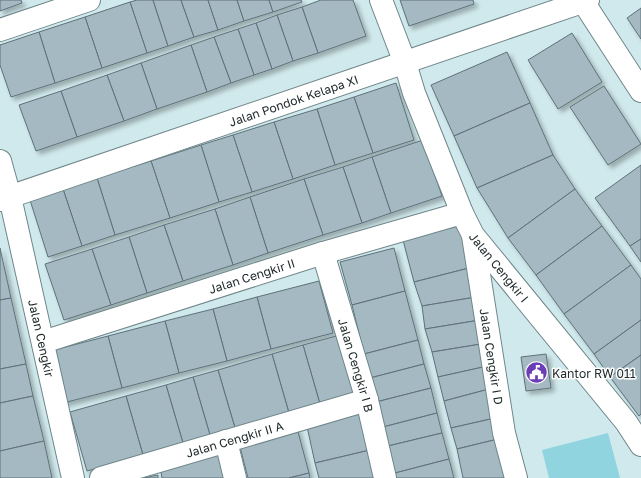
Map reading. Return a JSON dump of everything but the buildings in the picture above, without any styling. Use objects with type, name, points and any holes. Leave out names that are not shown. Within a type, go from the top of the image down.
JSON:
[{"type":"street","points":[[0,30],[89,0]]},
{"type":"street","name":"Jalan Cengkir I","points":[[381,0],[405,63],[414,92],[462,213],[472,234],[626,422],[641,444]]},
{"type":"street","points":[[584,1],[641,91]]},
{"type":"street","name":"Jalan Pondok Kelapa XI","points":[[5,199],[584,1]]},
{"type":"street","name":"Jalan Cengkir","points":[[0,161],[5,199],[43,342],[73,478]]},
{"type":"street","name":"Jalan Cengkir II","points":[[43,342],[323,253],[462,213]]},
{"type":"street","name":"Jalan Cengkir I D","points":[[472,234],[504,433],[516,478]]},
{"type":"street","name":"Jalan Cengkir I B","points":[[323,253],[367,400],[385,478]]},
{"type":"street","name":"Jalan Cengkir II A","points":[[101,478],[367,400]]},
{"type":"street","points":[[226,441],[235,478]]},
{"type":"shaded area","points":[[608,433],[620,478],[549,478],[542,450]]},
{"type":"place","name":"Kantor RW 011","points":[[536,373]]}]
